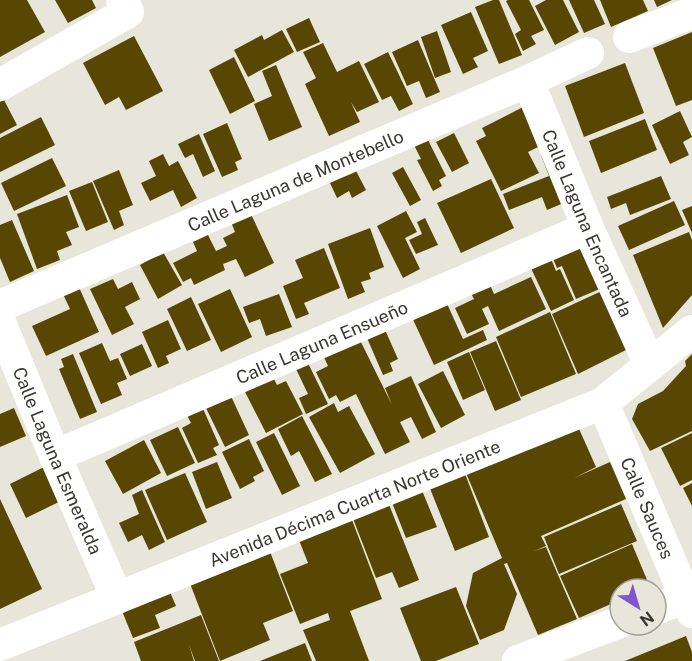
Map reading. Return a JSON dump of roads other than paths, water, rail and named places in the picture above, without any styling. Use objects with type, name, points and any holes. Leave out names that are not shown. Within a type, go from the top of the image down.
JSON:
[{"type":"street","points":[[0,85],[129,12],[122,0]]},
{"type":"street","points":[[629,37],[692,13]]},
{"type":"street","name":"Calle Laguna de Montebello","points":[[0,306],[528,81],[588,53]]},
{"type":"street","name":"Calle Laguna Encantada","points":[[528,81],[588,228],[650,365]]},
{"type":"street","name":"Calle Laguna Ensueño","points":[[55,456],[588,228]]},
{"type":"street","name":"Calle Laguna Esmeralda","points":[[0,322],[11,381],[55,456],[117,598]]},
{"type":"street","name":"Avenida Décima Cuarta Norte Oriente","points":[[0,645],[603,403],[692,331]]},
{"type":"street","name":"Calle Sauces","points":[[603,403],[689,605]]},
{"type":"street","points":[[668,608],[689,605]]},
{"type":"street","points":[[518,661],[608,627]]}]
